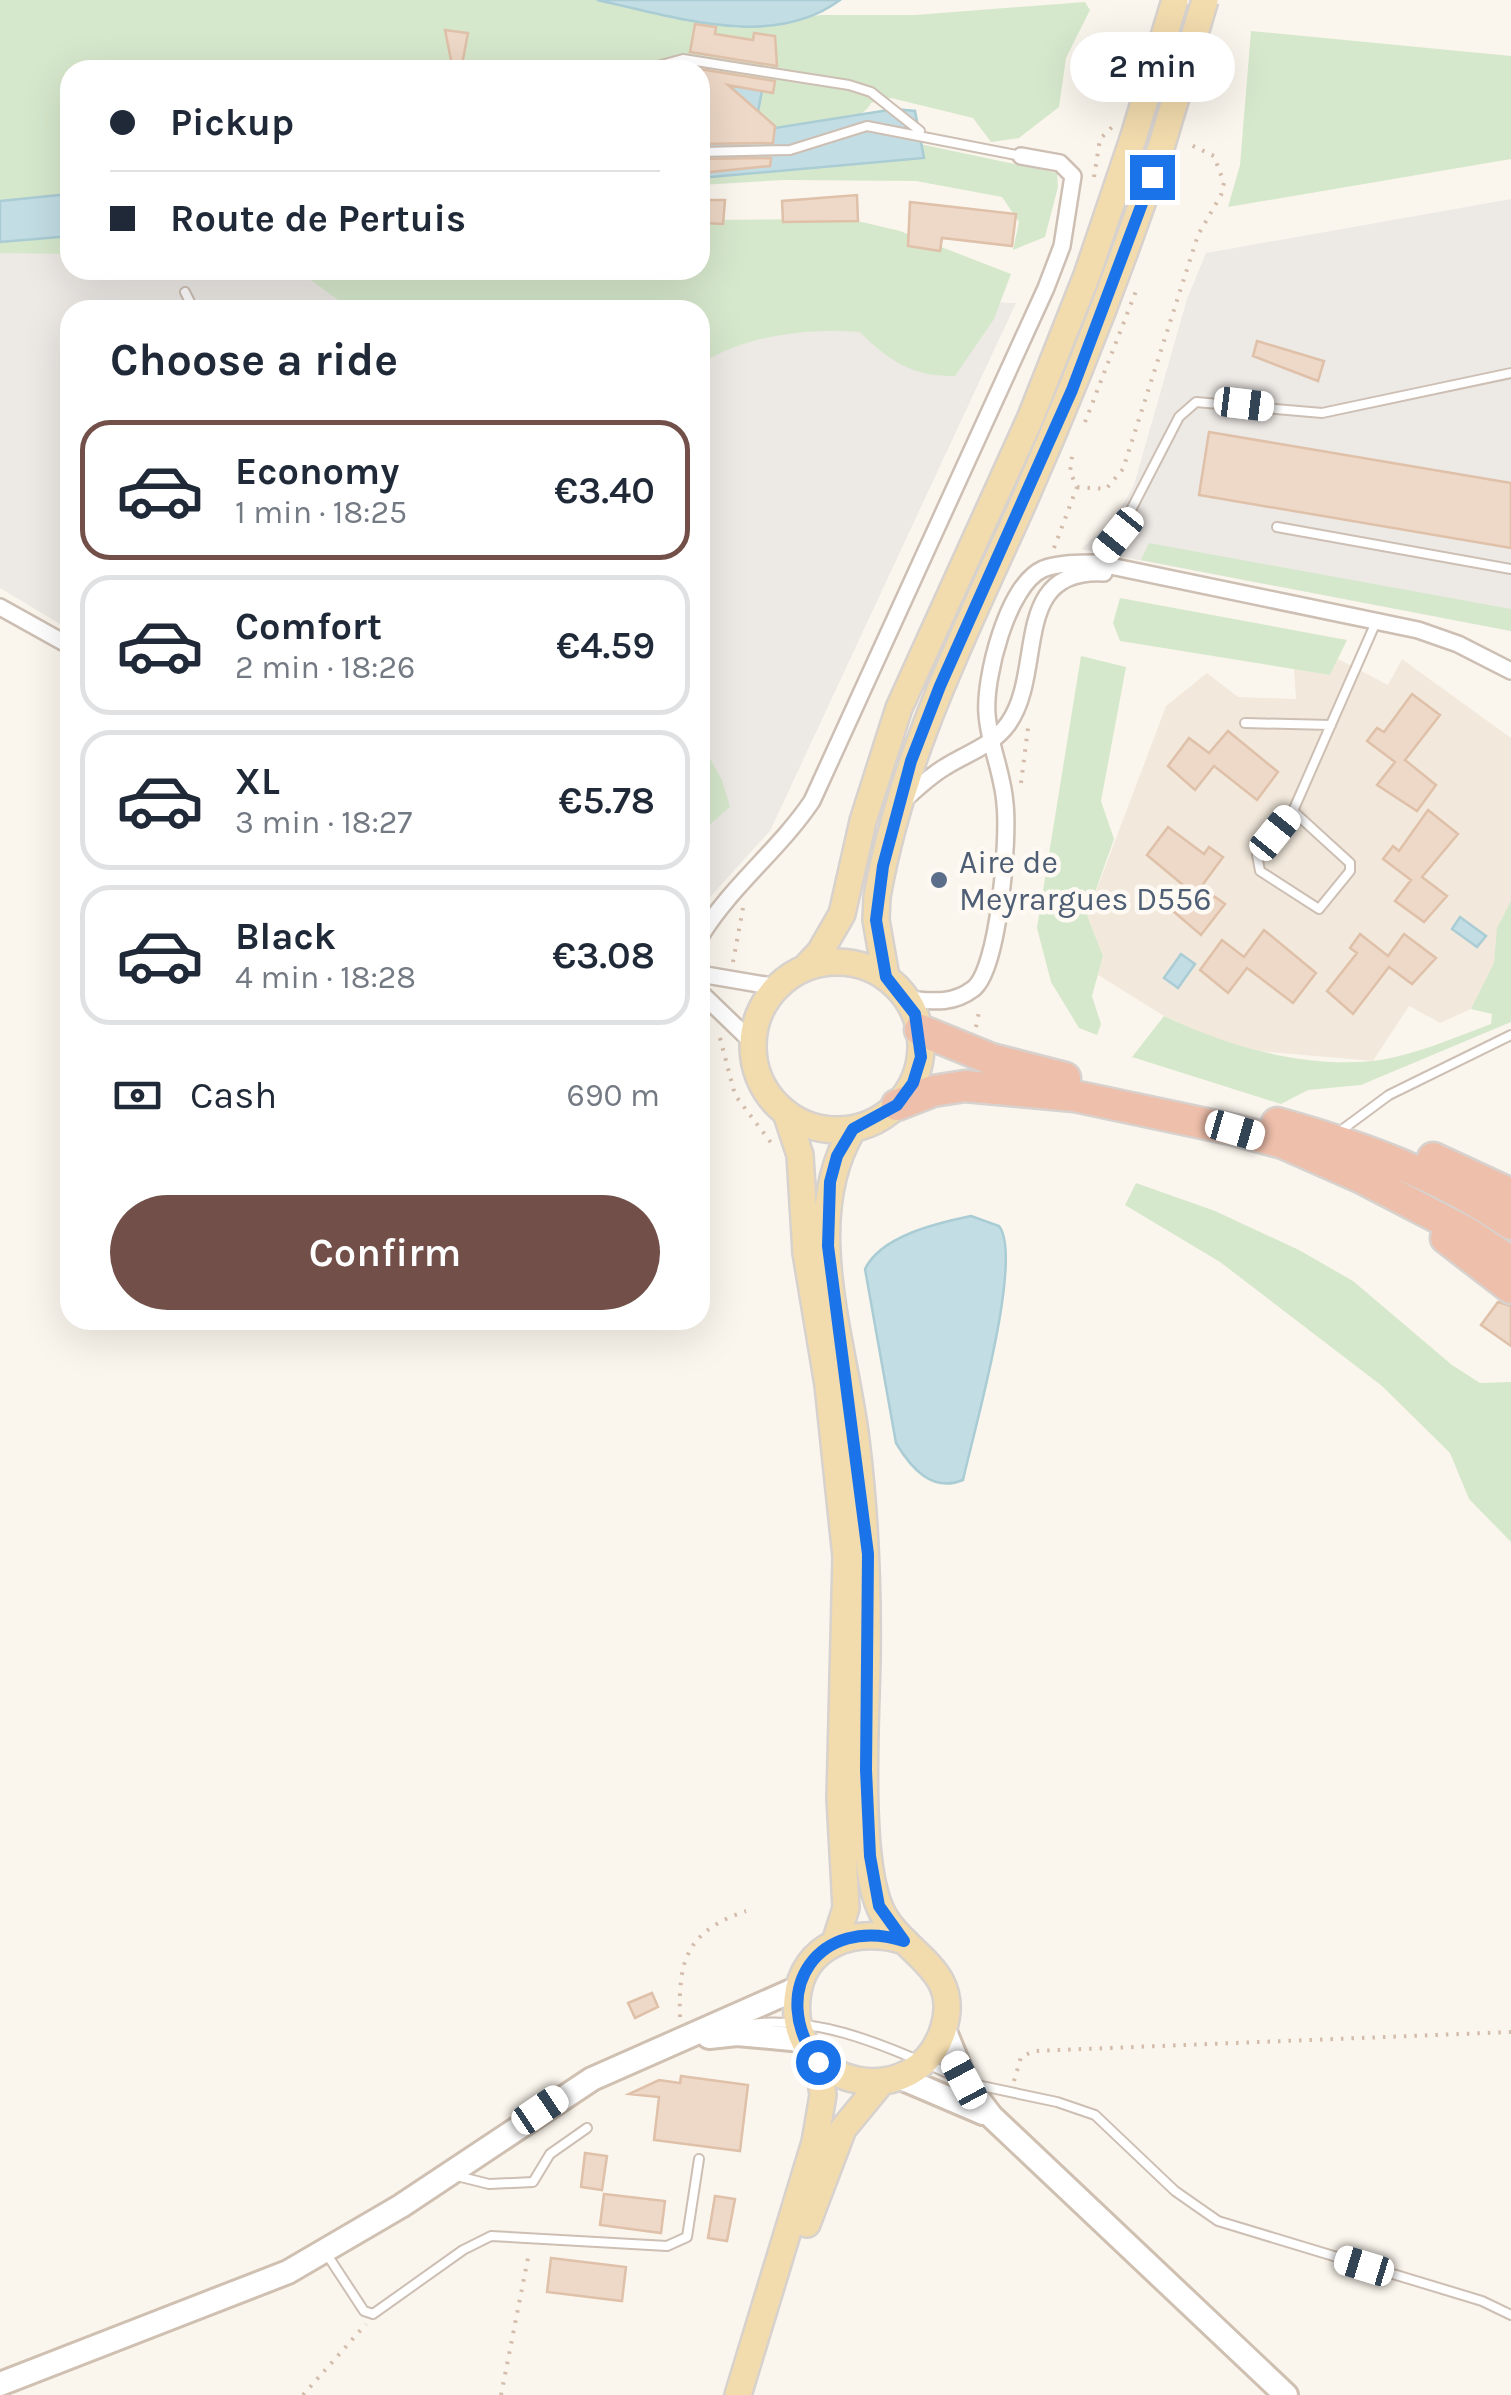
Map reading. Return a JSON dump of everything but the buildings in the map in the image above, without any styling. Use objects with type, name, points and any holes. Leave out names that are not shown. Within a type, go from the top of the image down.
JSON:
[{"type":"highway","points":[[920,1030],[981,1056],[1040,1073],[1136,1090],[1332,1138],[1420,1153],[1511,1194]]},
{"type":"highway","points":[[897,1105],[933,1091],[964,1086],[1145,1108],[1282,1143],[1466,1232],[1511,1262]]},
{"type":"highway","points":[[1332,1138],[1448,1185],[1511,1224]]},
{"type":"highway","points":[[1390,1161],[1511,1245]]},
{"type":"highway","points":[[1389,1193],[1511,1288]]},
{"type":"main road","points":[[805,968],[847,962],[886,977],[907,999],[920,1030],[921,1057],[913,1083],[897,1105],[853,1129],[818,1128],[786,1113],[767,1094],[756,1069],[752,1042],[760,1012],[777,986],[805,968],[820,952],[842,914],[863,821],[899,708],[1030,419],[1087,275],[1175,0]]},
{"type":"main road","points":[[886,977],[876,909],[896,807],[940,686],[1084,362],[1161,148],[1205,0]]},
{"type":"main road","points":[[786,1113],[800,1155],[806,1253],[828,1385],[846,1557],[840,1798],[846,1908],[835,1942]]},
{"type":"main road","points":[[853,1129],[832,1168],[828,1246],[868,1554],[866,1770],[870,1856],[879,1906],[904,1941],[935,1968],[946,1998],[944,2028],[964,2080],[991,2116],[1286,2395]]},
{"type":"main road","points":[[738,2395],[814,2142],[824,2096],[818,2062],[800,2032],[798,1988],[818,1954],[835,1942],[858,1934],[882,1934],[904,1941]]},
{"type":"main road","points":[[0,2384],[245,2291],[326,2253],[565,2094],[798,1988]]},
{"type":"main road","points":[[750,2395],[830,2156],[857,2108],[901,2075],[944,2028]]},
{"type":"main road","points":[[684,2041],[800,2032]]},
{"type":"main road","points":[[818,2062],[836,2076],[901,2075],[991,2116]]},
{"type":"street","points":[[710,925],[788,836],[812,801],[1046,288],[1062,246],[1073,176],[1060,163],[1022,156]]},
{"type":"street","points":[[907,999],[945,1002],[975,988],[984,977],[1005,840],[1006,806],[991,742],[986,692],[1012,606],[1028,580],[1048,568],[1096,564],[1376,622],[1458,644],[1511,671]]},
{"type":"street","points":[[896,807],[929,777],[991,742],[1010,720],[1024,692],[1037,613],[1056,584],[1095,572],[1143,575]]},
{"type":"street","points":[[0,607],[60,640]]},
{"type":"street","points":[[710,976],[777,986]]},
{"type":"street","points":[[710,1002],[752,1042]]},
{"type":"lane","points":[[710,63],[849,85],[871,92],[923,134]]},
{"type":"lane","points":[[710,152],[790,150],[867,126],[1022,156]]},
{"type":"lane","points":[[185,292],[189,300]]},
{"type":"lane","points":[[1096,564],[1118,535],[1178,417],[1196,402],[1322,414],[1511,373]]},
{"type":"lane","points":[[1278,527],[1511,569]]},
{"type":"lane","points":[[1293,811],[1350,863],[1350,870],[1319,909],[1260,870],[1256,862],[1293,811],[1376,622]]},
{"type":"lane","points":[[1245,722],[1331,724]]},
{"type":"lane","points":[[1332,1138],[1379,1102],[1511,1035]]},
{"type":"lane","points":[[800,2032],[871,2042],[901,2075],[964,2080],[1095,2115],[1174,2191],[1218,2221],[1482,2301],[1511,2314]]},
{"type":"lane","points":[[448,2173],[489,2184],[532,2182],[550,2154],[587,2128]]},
{"type":"lane","points":[[326,2253],[364,2311],[377,2312],[474,2243],[492,2236],[661,2246],[685,2241],[698,2159]]},
{"type":"path","points":[[1048,568],[1077,486]]},
{"type":"path","points":[[731,973],[749,876]]},
{"type":"path","points":[[720,1038],[735,1095],[776,1150]]},
{"type":"path","points":[[684,2041],[680,1992],[686,1954],[711,1925],[746,1911]]},
{"type":"path","points":[[1009,2095],[1021,2057],[1034,2050],[1511,2032]]},
{"type":"path","points":[[501,2395],[530,2262],[530,2239]]},
{"type":"path","points":[[303,2395],[377,2312]]},
{"type":"shaded area","points":[[1511,199],[1511,631],[1081,549],[1115,518],[1134,485],[1187,299],[1206,253]]},
{"type":"shaded area","points":[[60,228],[60,280],[504,280],[546,291],[1016,303],[770,831],[710,897],[710,300],[60,300],[60,624],[0,588],[0,230]]},
{"type":"shaded area","points":[[1338,659],[1388,685],[1402,659],[1511,738],[1511,951],[1471,1009],[1440,1023],[1409,1006],[1373,1061],[1259,1051],[1211,1038],[1164,1016],[1098,975],[1103,956],[1087,915],[1166,706],[1207,673],[1238,697],[1296,699],[1294,669],[1330,675]]},
{"type":"green space","points":[[0,0],[597,0],[737,28],[820,15],[915,15],[1085,2],[1090,10],[1066,58],[1059,107],[1019,138],[991,142],[973,118],[891,98],[871,103],[839,125],[763,143],[710,82],[710,60],[60,60],[60,254],[0,253]]},
{"type":"green space","points":[[1251,31],[1511,56],[1511,159],[1228,207],[1240,165]]},
{"type":"green space","points":[[887,137],[1057,173],[1058,187],[1045,237],[1013,250],[1019,222],[1002,197],[916,181],[783,180],[710,184],[710,156]]},
{"type":"green space","points":[[849,219],[900,231],[1011,274],[994,319],[955,376],[927,374],[903,365],[860,332],[777,336],[737,346],[710,358],[710,300],[338,300],[311,280],[710,280],[710,220]]},
{"type":"green space","points":[[1149,543],[1511,609],[1511,631],[1141,560]]},
{"type":"green space","points":[[1120,598],[1347,640],[1330,675],[1120,641],[1113,623]]},
{"type":"green space","points":[[1081,656],[1126,667],[1101,801],[1114,839],[1087,915],[1103,956],[1092,996],[1101,1024],[1097,1035],[1079,1028],[1051,982],[1037,928]]},
{"type":"green space","points":[[710,759],[722,780],[730,807],[710,824]]},
{"type":"green space","points":[[1511,901],[1511,1022],[1361,1085],[1308,1090],[1281,1104],[1132,1057],[1164,1016],[1213,1037],[1265,1052],[1346,1062],[1403,1055],[1491,1024],[1492,1014],[1471,1009],[1494,963],[1497,928]]},
{"type":"green space","points":[[1136,1183],[1215,1211],[1299,1250],[1353,1281],[1452,1365],[1480,1383],[1511,1382],[1511,1542],[1469,1499],[1450,1453],[1382,1386],[1220,1262],[1125,1205]]},
{"type":"water","points":[[597,0],[840,0],[813,15],[784,24],[753,27],[689,20]]},
{"type":"water","points":[[710,72],[764,80],[757,117],[769,129],[895,109],[915,111],[924,158],[710,177]]},
{"type":"water","points":[[60,195],[60,237],[0,242],[0,201]]},
{"type":"water","points":[[1460,917],[1486,936],[1477,947],[1452,929]]},
{"type":"water","points":[[1181,954],[1195,964],[1178,988],[1164,978]]},
{"type":"water","points":[[971,1216],[999,1226],[1005,1244],[1005,1273],[994,1348],[963,1480],[942,1483],[924,1476],[896,1443],[865,1269],[897,1240],[927,1227]]},
{"type":"place","name":"Aire de Meyrargues D556","points":[[939,880]]},
{"type":"route","points":[[818,2062],[802,2040],[795,2014],[798,1988],[806,1970],[818,1954],[835,1942],[858,1934],[882,1934],[904,1941],[879,1906],[870,1856],[866,1770],[868,1554],[852,1412],[833,1293],[827,1212],[832,1168],[853,1129],[870,1124],[897,1105],[913,1083],[921,1057],[915,1014],[886,977],[881,960],[877,897],[896,807],[911,761],[940,686],[1061,418],[1152,177]]}]
